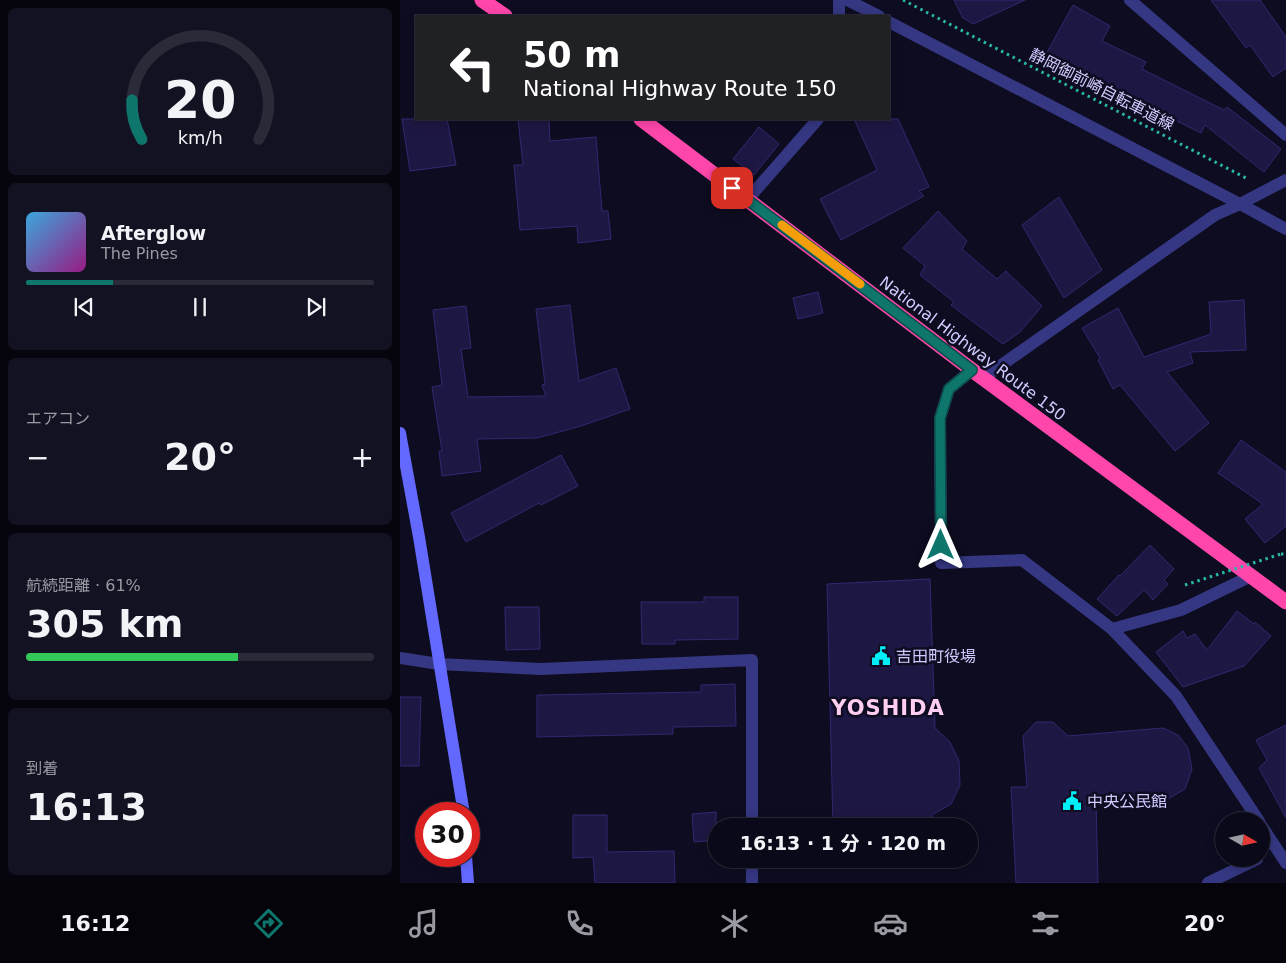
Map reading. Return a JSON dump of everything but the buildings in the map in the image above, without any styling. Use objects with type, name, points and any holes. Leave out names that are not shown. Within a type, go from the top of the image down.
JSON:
[{"type":"highway","points":[[482,0],[504,15]]},
{"type":"highway","name":"National Highway Route 150","points":[[642,120],[978,374],[1286,602]]},
{"type":"street","points":[[839,0],[839,15]]},
{"type":"street","points":[[847,0],[876,15]]},
{"type":"street","points":[[1130,0],[1286,135]]},
{"type":"street","points":[[890,23],[1286,229]]},
{"type":"street","points":[[748,199],[817,120]]},
{"type":"street","points":[[1253,812],[1176,696],[1112,630],[1022,560],[942,563],[940,418],[949,389],[978,374],[1215,214],[1240,204],[1286,180]]},
{"type":"street","points":[[400,433],[419,537],[462,802]]},
{"type":"street","points":[[1112,630],[1181,610],[1251,576]]},
{"type":"street","points":[[400,658],[439,664],[541,669],[752,660],[752,818]]},
{"type":"street","points":[[1270,838],[1286,864]]},
{"type":"street","points":[[1270,852],[1277,848]]},
{"type":"street","points":[[467,867],[468,883]]},
{"type":"street","points":[[752,868],[752,883]]},
{"type":"street","points":[[1208,883],[1238,868]]},
{"type":"path","name":"静岡御前崎自転車道線","points":[[903,0],[1244,177],[1265,191]]},
{"type":"path","points":[[1185,585],[1286,554]]},
{"type":"slow traffic","points":[[782,225],[860,284]]},
{"type":"place","name":"吉田町役場","points":[[881,656]]},
{"type":"place","name":"中央公民館","points":[[1072,801]]},
{"type":"district","name":"YOSHIDA","points":[[888,708]]},
{"type":"route","points":[[732,188],[972,370],[949,389],[940,418],[941,545]]}]
